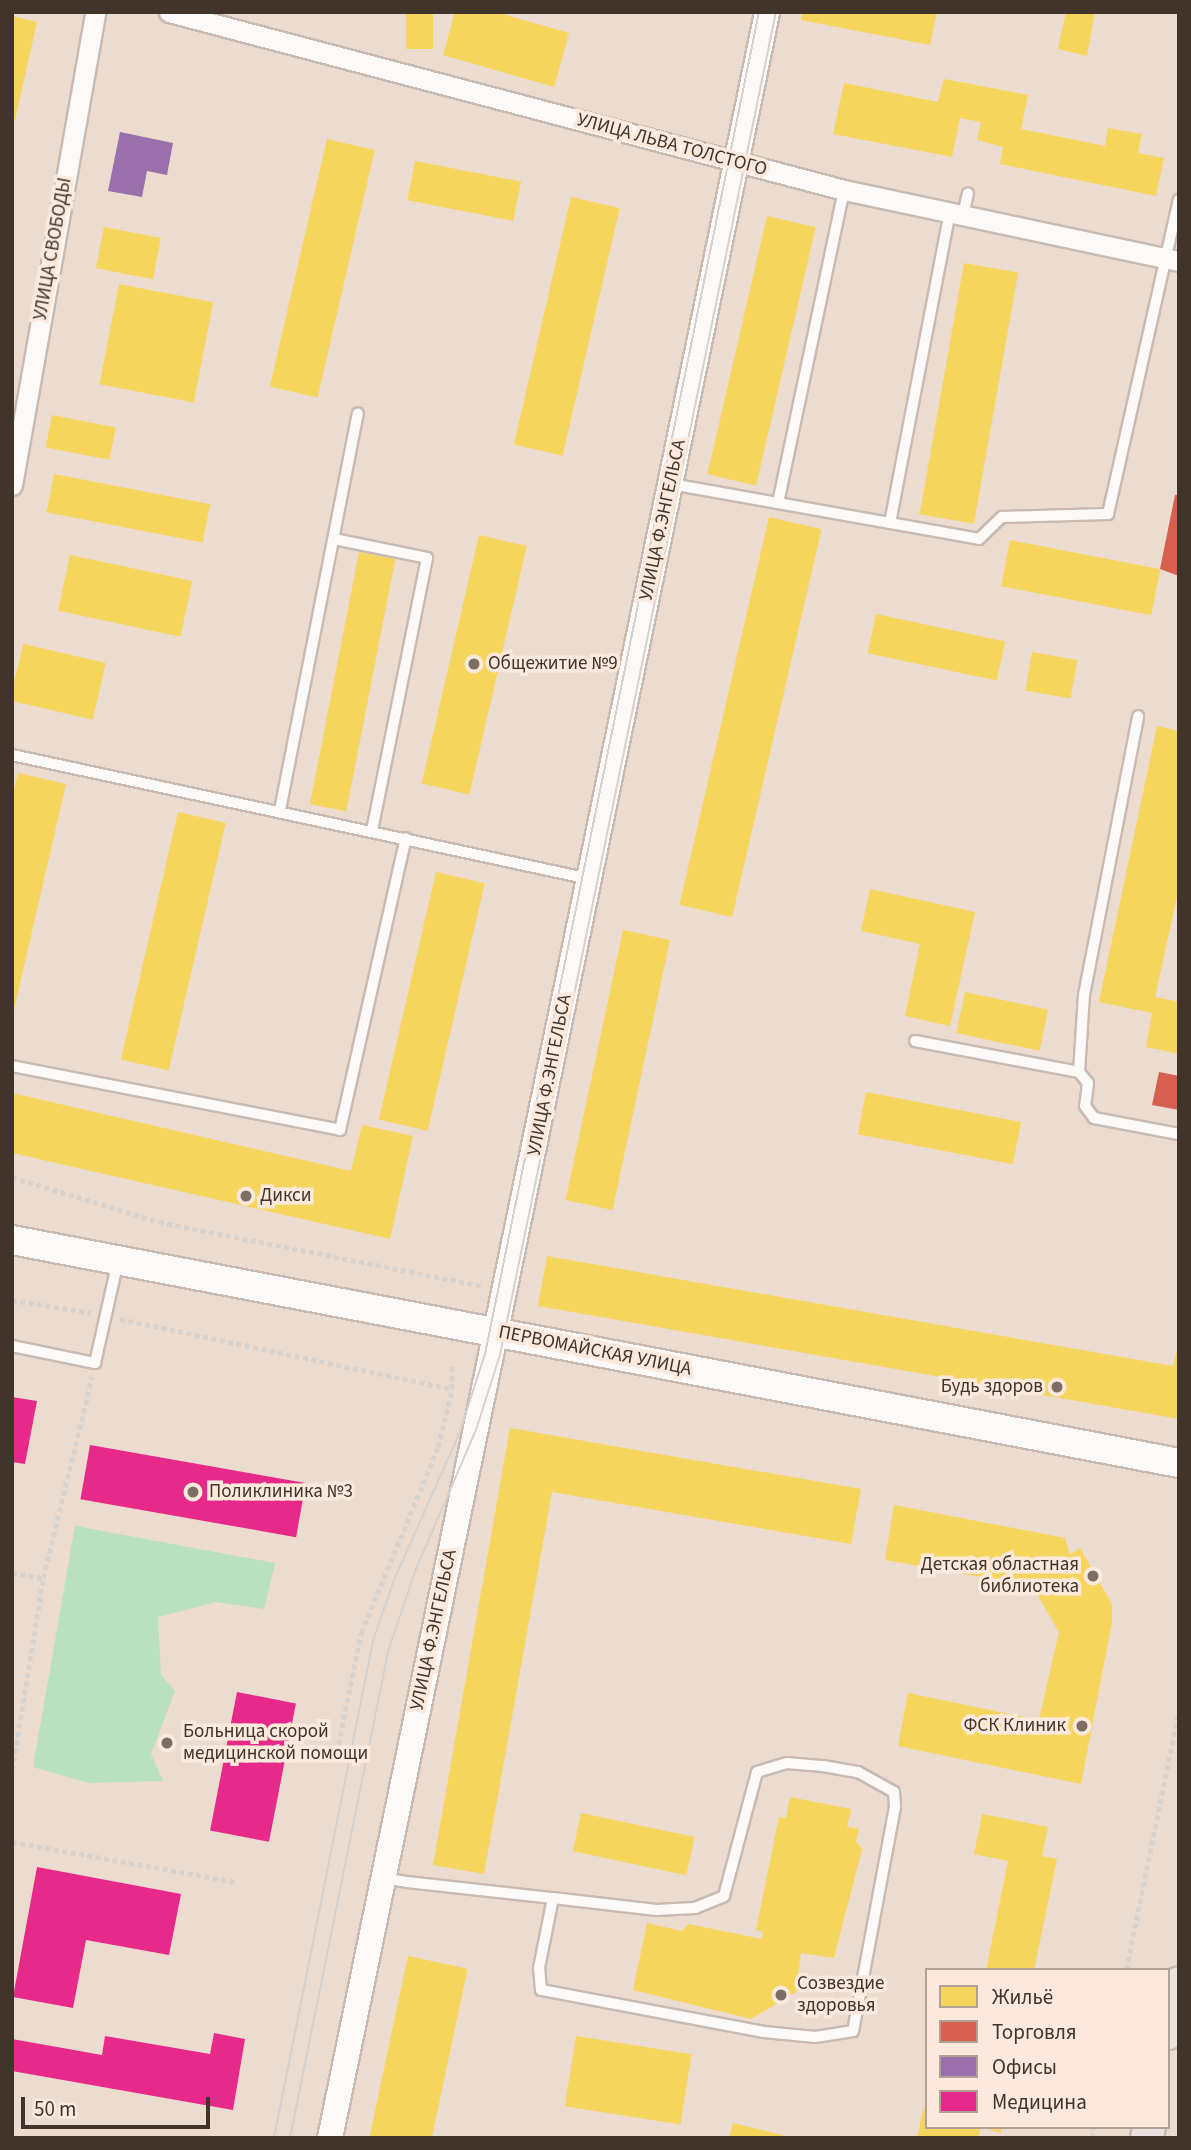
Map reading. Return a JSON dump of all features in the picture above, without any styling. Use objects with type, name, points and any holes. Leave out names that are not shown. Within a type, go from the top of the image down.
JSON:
[{"type":"main road","name":"ПЕРВОМАЙСКАЯ УЛИЦА","points":[[12,1240],[1179,1462]]},
{"type":"main road","points":[[1170,2024],[1179,1983]]},
{"type":"street","name":"УЛИЦА СВОБОДЫ","points":[[12,485],[95,12]]},
{"type":"street","name":"УЛИЦА ЛЬВА ТОЛСТОГО","points":[[169,12],[844,190],[1172,259]]},
{"type":"street","name":"УЛИЦА Ф.ЭНГЕЛЬСА","points":[[330,2138],[382,1878],[506,1294],[767,12]]},
{"type":"lane","points":[[778,503],[844,190]]},
{"type":"lane","points":[[890,523],[956,213],[968,194]]},
{"type":"lane","points":[[671,484],[979,539],[1002,517],[1108,514],[1172,259],[1179,200]]},
{"type":"lane","points":[[280,810],[358,414]]},
{"type":"lane","points":[[334,540],[427,558],[372,830]]},
{"type":"lane","points":[[1079,1072],[1084,995],[1138,716]]},
{"type":"lane","points":[[12,755],[280,810],[590,879]]},
{"type":"lane","points":[[12,1066],[340,1130],[407,838]]},
{"type":"lane","points":[[915,1041],[1079,1072],[1088,1083],[1085,1105],[1094,1118],[1179,1134]]},
{"type":"lane","points":[[12,1346],[95,1363],[118,1261]]},
{"type":"lane","points":[[382,1878],[656,1910],[695,1908],[724,1896],[757,1772],[788,1763],[822,1766],[858,1772],[894,1792],[895,1807],[853,2031],[815,2037],[764,2032],[541,1990],[539,1968],[553,1898]]},
{"type":"path","points":[[12,1177],[159,1222],[473,1282],[506,1294]]},
{"type":"path","points":[[12,1300],[106,1316],[452,1390]]},
{"type":"path","points":[[12,1770],[43,1578],[95,1363]]},
{"type":"path","points":[[335,1761],[361,1633],[438,1447],[452,1390],[452,1365]]},
{"type":"path","points":[[12,1573],[43,1578]]},
{"type":"path","points":[[1126,1968],[1179,1710]]},
{"type":"path","points":[[12,1842],[237,1882]]},
{"type":"green space","points":[[75,1526],[275,1563],[264,1609],[216,1602],[158,1617],[161,1675],[175,1691],[151,1754],[163,1781],[89,1783],[33,1767]]},
{"type":"building: Жильё","points":[[406,12],[433,12],[433,49],[406,49]]},
{"type":"building: Жильё","points":[[455,12],[495,12],[569,33],[554,87],[443,55]]},
{"type":"building: Жильё","points":[[802,12],[937,12],[930,45],[801,20]]},
{"type":"building: Жильё","points":[[1066,12],[1095,12],[1087,56],[1058,49]]},
{"type":"building: Жильё","points":[[12,16],[37,22],[15,120],[12,119]]},
{"type":"building: Жильё","points":[[944,79],[1028,95],[1021,129],[1105,146],[1108,128],[1142,134],[1138,153],[1164,158],[1156,196],[1000,164],[1003,147],[977,140],[981,122],[960,118],[952,157],[833,134],[844,83],[938,102]]},
{"type":"building: Жильё","points":[[327,139],[375,150],[318,398],[270,386]]},
{"type":"building: Жильё","points":[[415,161],[521,182],[513,221],[407,200]]},
{"type":"building: Жильё","points":[[571,197],[620,208],[563,456],[514,444]]},
{"type":"building: Жильё","points":[[767,216],[816,227],[756,485],[707,474]]},
{"type":"building: Жильё","points":[[104,227],[161,238],[153,279],[96,268]]},
{"type":"building: Жильё","points":[[964,263],[1018,273],[974,524],[920,514]]},
{"type":"building: Жильё","points":[[119,284],[213,302],[194,402],[100,384]]},
{"type":"building: Жильё","points":[[52,415],[116,427],[110,460],[46,447]]},
{"type":"building: Жильё","points":[[54,474],[210,504],[203,543],[47,512]]},
{"type":"building: Жильё","points":[[769,517],[822,529],[732,917],[679,905]]},
{"type":"building: Жильё","name":"Общежитие №9","points":[[479,535],[527,546],[469,794],[422,783]]},
{"type":"building: Жильё","points":[[1010,540],[1160,569],[1151,615],[1001,586]]},
{"type":"building: Жильё","points":[[359,552],[395,559],[346,811],[310,804]]},
{"type":"building: Жильё","points":[[70,555],[192,581],[180,637],[58,611]]},
{"type":"building: Жильё","points":[[876,614],[1005,641],[997,681],[868,653]]},
{"type":"building: Жильё","points":[[23,644],[106,663],[93,720],[12,701]]},
{"type":"building: Жильё","points":[[1032,652],[1077,660],[1071,698],[1025,690]]},
{"type":"building: Жильё","points":[[1157,726],[1179,731],[1179,888],[1155,997],[1179,1002],[1179,1054],[1146,1047],[1152,1013],[1099,1002]]},
{"type":"building: Жильё","points":[[18,773],[66,784],[13,1014],[12,798]]},
{"type":"building: Жильё","points":[[178,812],[226,823],[169,1071],[121,1059]]},
{"type":"building: Жильё","points":[[436,872],[485,883],[428,1131],[379,1119]]},
{"type":"building: Жильё","points":[[870,889],[975,912],[950,1026],[905,1016],[920,944],[861,931]]},
{"type":"building: Жильё","points":[[623,930],[670,940],[613,1210],[566,1200]]},
{"type":"building: Жильё","points":[[965,992],[1048,1010],[1039,1051],[956,1033]]},
{"type":"building: Жильё","points":[[866,1092],[1021,1122],[1013,1164],[858,1134]]},
{"type":"building: Жильё","points":[[12,1093],[351,1171],[362,1125],[413,1136],[390,1239],[12,1153]]},
{"type":"building: Жильё","points":[[547,1256],[1173,1366],[1179,1342],[1179,1419],[538,1306]]},
{"type":"building: Жильё","points":[[510,1428],[861,1489],[851,1544],[552,1492],[484,1874],[433,1865]]},
{"type":"building: Жильё","points":[[894,1505],[1065,1538],[1070,1555],[1080,1548],[1112,1604],[1112,1622],[1081,1784],[898,1746],[908,1693],[1039,1720],[1059,1632],[1032,1586],[885,1560]]},
{"type":"building: Жильё","points":[[790,1797],[851,1809],[847,1827],[859,1829],[856,1841],[862,1849],[834,1958],[801,1953],[796,1992],[751,2019],[633,1990],[647,1923],[682,1931],[688,1924],[762,1939],[763,1932],[756,1930],[779,1817],[786,1818]]},
{"type":"building: Жильё","points":[[581,1813],[694,1837],[686,1875],[573,1851]]},
{"type":"building: Жильё","points":[[982,1814],[1048,1827],[1042,1856],[1057,1859],[1034,1968],[986,1968],[1008,1861],[974,1854]]},
{"type":"building: Жильё","points":[[408,1956],[468,1969],[432,2138],[369,2138]]},
{"type":"building: Жильё","points":[[576,2036],[692,2054],[680,2124],[565,2106]]},
{"type":"building: Жильё","points":[[924,2106],[925,2129],[980,2129],[978,2138],[917,2138]]},
{"type":"building: Жильё","points":[[733,2123],[790,2137],[790,2138],[729,2138]]},
{"type":"building: Торговля","points":[[1175,495],[1179,495],[1179,576],[1160,569]]},
{"type":"building: Торговля","points":[[1159,1072],[1179,1076],[1179,1110],[1152,1105]]},
{"type":"building: Офисы","points":[[120,132],[173,143],[167,175],[147,171],[142,197],[108,191]]},
{"type":"building: Медицина","points":[[12,1397],[37,1401],[25,1464],[12,1462]]},
{"type":"building: Медицина","name":"Поликлиника №3","points":[[90,1445],[306,1483],[296,1537],[80,1499]]},
{"type":"building: Медицина","points":[[237,1692],[296,1703],[269,1842],[210,1830]]},
{"type":"building: Медицина","points":[[37,1867],[181,1894],[169,1955],[86,1940],[73,2008],[13,1997]]},
{"type":"building: Медицина","points":[[214,2033],[245,2039],[233,2110],[12,2071],[12,2039],[102,2055],[105,2036],[210,2054]]},
{"type":"tram line","points":[[274,2138],[373,1641],[394,1580],[459,1434],[485,1354],[759,12]]},
{"type":"tram line","points":[[290,2138],[389,1648],[416,1569],[476,1430],[500,1355],[776,12]]},
{"type":"place","name":"Общежитие №9","points":[[474,664]]},
{"type":"place","name":"Дикси","points":[[246,1196]]},
{"type":"place","name":"Будь здоров","points":[[1057,1387]]},
{"type":"place","name":"Поликлиника №3","points":[[193,1492]]},
{"type":"place","name":"Детская областная библиотека","points":[[1093,1576]]},
{"type":"place","name":"ФСК Клиник","points":[[1082,1726]]},
{"type":"place","name":"Больница скорой медицинской помощи","points":[[167,1743]]},
{"type":"place","name":"Созвездие здоровья","points":[[781,1995]]}]
